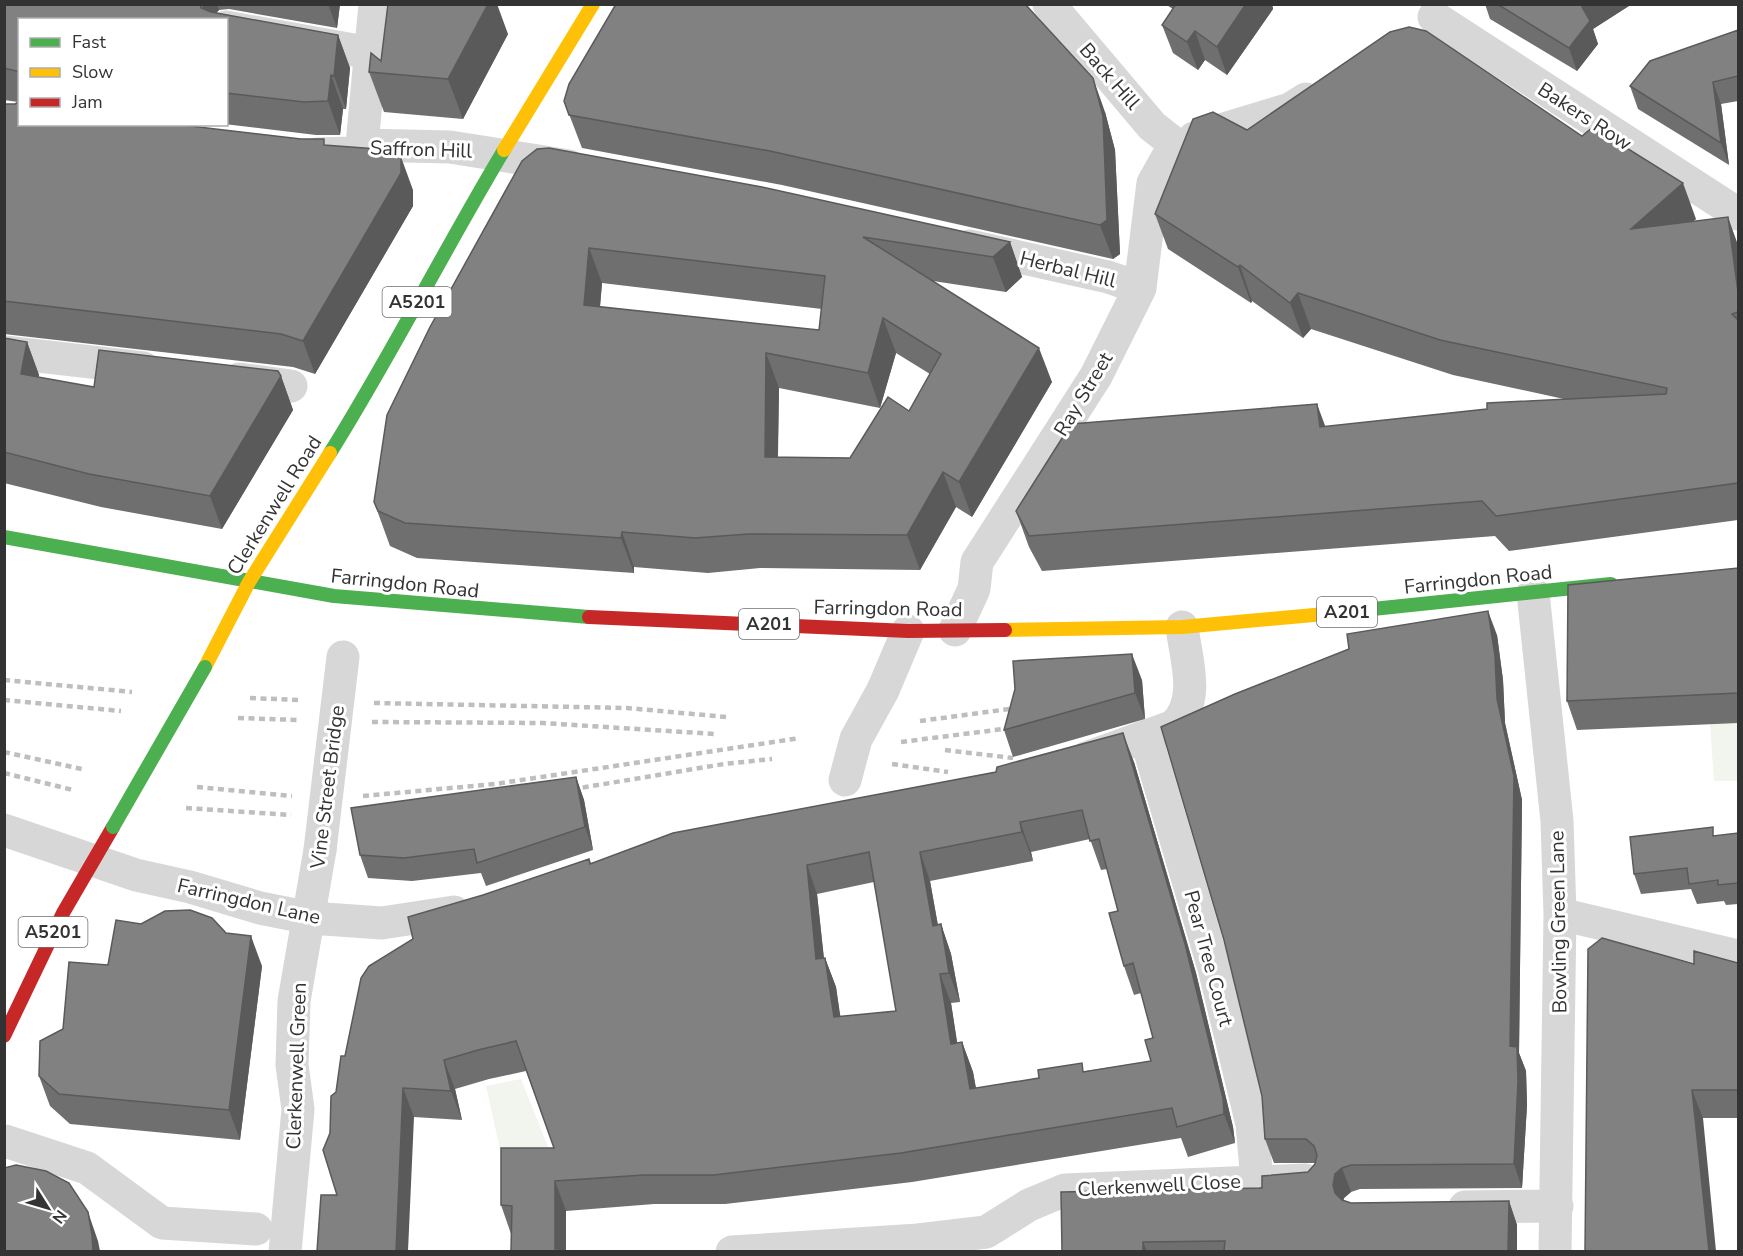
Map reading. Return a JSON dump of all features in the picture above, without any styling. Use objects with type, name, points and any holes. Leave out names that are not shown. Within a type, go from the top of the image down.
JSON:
[{"type":"main road","name":"Clerkenwell Road","points":[[4,1036],[49,940],[249,582],[360,405],[500,155],[593,4]]},
{"type":"main road","name":"Farringdon Road","points":[[4,537],[314,594],[478,610],[622,619],[908,631],[1182,627],[1625,582]]},
{"type":"street","points":[[362,145],[375,4]]},
{"type":"street","name":"Back Hill","points":[[1050,5],[1152,126],[1175,144]]},
{"type":"street","name":"Bakers Row","points":[[1431,18],[1738,214]]},
{"type":"street","points":[[228,27],[370,53]]},
{"type":"street","points":[[1175,144],[1290,109],[1329,84]]},
{"type":"street","name":"Ray Street","points":[[955,630],[974,589],[977,562],[1096,376],[1140,288],[1153,183],[1175,144]]},
{"type":"street","name":"Saffron Hill","points":[[291,152],[352,153],[362,145],[450,147],[500,155]]},
{"type":"street","points":[[500,155],[603,171]]},
{"type":"street","name":"Herbal Hill","points":[[938,238],[1108,277],[1140,288]]},
{"type":"street","points":[[4,352],[173,372]]},
{"type":"street","points":[[208,376],[291,386]]},
{"type":"street","name":"Bowling Green Lane","points":[[1533,593],[1557,821],[1560,914],[1555,1251]]},
{"type":"street","points":[[1056,766],[1146,738],[1174,726],[1185,715],[1192,692],[1182,627]]},
{"type":"street","points":[[848,798],[856,739],[883,690],[908,631]]},
{"type":"street","name":"Vine Street Bridge","points":[[310,918],[343,657]]},
{"type":"street","name":"Pear Tree Court","points":[[1146,738],[1214,968],[1252,1124],[1257,1181]]},
{"type":"street","name":"Farringdon Lane","points":[[4,830],[136,875],[190,887],[260,908],[310,918],[382,923],[444,914],[485,904]]},
{"type":"street","points":[[1560,914],[1738,956]]},
{"type":"street","name":"Clerkenwell Green","points":[[285,1251],[298,1109],[292,1065],[294,1001],[310,918]]},
{"type":"street","points":[[5,1141],[87,1168],[159,1237],[256,1229]]},
{"type":"street","name":"Clerkenwell Close","points":[[732,1251],[918,1240],[988,1242],[1029,1205],[1065,1190],[1307,1180]]},
{"type":"street","points":[[1430,1208],[1557,1206]]},
{"type":"shaded area","points":[[1738,720],[1738,781],[1714,781],[1710,723]]},
{"type":"shaded area","points":[[521,1079],[553,1159],[504,1167],[486,1086]]},
{"type":"building","points":[[4,4],[200,4],[201,8],[211,12],[338,35],[334,76],[331,75],[328,101],[304,102],[228,93],[228,18],[18,18],[18,72],[4,68]]},
{"type":"building","points":[[388,4],[488,4],[448,79],[369,72],[371,53],[381,61]]},
{"type":"building","points":[[616,4],[1025,4],[1093,78],[1103,116],[1107,220],[1100,225],[770,151],[569,115],[564,101],[569,84]]},
{"type":"building","points":[[1176,4],[1246,4],[1217,47],[1195,31],[1187,42],[1162,25]]},
{"type":"building","points":[[1497,4],[1586,4],[1582,7],[1590,21],[1569,48]]},
{"type":"building","points":[[1409,27],[1426,31],[1582,136],[1593,127],[1683,183],[1631,229],[1728,217],[1738,292],[1738,312],[1732,314],[1738,320],[1738,483],[1496,516],[1482,501],[1029,536],[1016,511],[1071,424],[1317,404],[1320,427],[1487,409],[1487,403],[1666,394],[1667,388],[1440,340],[1298,293],[1290,303],[1240,265],[1238,267],[1155,214],[1193,119],[1213,112],[1247,130],[1390,32]]},
{"type":"building","points":[[1738,30],[1738,76],[1713,82],[1721,143],[1630,86],[1650,61]]},
{"type":"building","points":[[18,102],[18,126],[190,126],[301,139],[324,139],[324,145],[391,150],[401,157],[401,173],[303,341],[281,334],[4,301],[4,104]]},
{"type":"building","points":[[549,148],[762,187],[1010,242],[993,257],[863,237],[1039,348],[959,482],[943,472],[907,535],[748,534],[695,538],[622,532],[621,538],[405,523],[378,511],[374,502],[387,415],[430,327],[522,161],[537,149]],"holes":[[[589,248],[825,276],[819,330],[584,305]],[[883,318],[941,354],[909,411],[888,397],[850,458],[765,457],[766,353],[868,373]]]},
{"type":"building","points":[[4,338],[27,342],[21,374],[94,387],[99,350],[278,371],[281,376],[210,496],[89,474],[4,452]]},
{"type":"building","points":[[1738,568],[1738,693],[1567,701],[1568,585]]},
{"type":"building","points":[[1488,611],[1495,656],[1497,699],[1514,776],[1510,1046],[1517,1047],[1518,1082],[1514,1164],[1351,1165],[1335,1174],[1333,1185],[1335,1193],[1342,1200],[1351,1203],[1509,1201],[1508,1251],[1224,1251],[1225,1241],[1143,1242],[1143,1251],[1062,1251],[1061,1192],[1262,1188],[1262,1176],[1308,1172],[1315,1164],[1317,1155],[1314,1146],[1306,1139],[1265,1139],[1262,1096],[1224,940],[1161,727],[1235,694],[1349,649],[1347,634]]},
{"type":"building","points":[[1132,654],[1135,693],[1004,730],[1015,689],[1013,661]]},
{"type":"building","points":[[1123,733],[1185,944],[1223,1098],[1224,1114],[1177,1127],[1172,1108],[901,1153],[714,1175],[644,1175],[555,1181],[555,1249],[559,1251],[511,1251],[512,1206],[501,1205],[501,1148],[554,1148],[516,1041],[444,1060],[451,1091],[403,1088],[396,1251],[317,1251],[321,1195],[337,1195],[323,1150],[330,1133],[331,1096],[336,1092],[341,1056],[345,1056],[361,978],[369,966],[413,939],[408,917],[483,895],[589,859],[590,864],[673,833],[996,772],[997,767]],"holes":[[[1082,810],[1090,841],[1099,839],[1118,911],[1109,913],[1124,966],[1133,963],[1153,1038],[1145,1040],[1151,1061],[1083,1072],[1082,1063],[1038,1070],[1039,1078],[970,1089],[962,1042],[951,1044],[940,974],[949,973],[941,924],[933,926],[920,852],[1022,832],[1020,822]],[[869,852],[896,1011],[834,1017],[825,958],[816,959],[807,865]]]},
{"type":"building","points":[[576,777],[585,827],[477,863],[474,849],[404,858],[360,855],[351,808]]},
{"type":"building","points":[[1713,827],[1713,836],[1738,833],[1738,883],[1718,885],[1718,880],[1689,884],[1687,868],[1634,874],[1630,837]]},
{"type":"building","points":[[190,910],[212,918],[226,933],[251,936],[229,1110],[59,1094],[39,1076],[40,1041],[63,1029],[69,962],[108,965],[116,920],[141,924],[165,911]]},
{"type":"building","points":[[1602,938],[1694,964],[1694,951],[1738,963],[1738,1090],[1692,1090],[1709,1251],[1585,1251],[1588,949]]},
{"type":"building","points":[[16,1165],[46,1171],[69,1183],[88,1212],[93,1251],[4,1251],[4,1168]]},
{"type":"railway","points":[[4,680],[132,692]]},
{"type":"railway","points":[[250,698],[301,700]]},
{"type":"railway","points":[[4,700],[121,711]]},
{"type":"railway","points":[[374,703],[627,708],[726,717]]},
{"type":"railway","points":[[920,721],[1024,707]]},
{"type":"railway","points":[[238,718],[299,720]]},
{"type":"railway","points":[[372,722],[543,723],[715,734]]},
{"type":"railway","points":[[901,742],[1019,727]]},
{"type":"railway","points":[[363,796],[495,784],[800,738]]},
{"type":"railway","points":[[945,750],[1013,758]]},
{"type":"railway","points":[[4,752],[86,770]]},
{"type":"railway","points":[[562,791],[724,764],[772,759]]},
{"type":"railway","points":[[892,764],[948,772]]},
{"type":"railway","points":[[4,773],[73,790]]},
{"type":"railway","points":[[197,787],[292,796]]},
{"type":"railway","points":[[186,808],[291,815]]},
{"type":"traffic: fast","points":[[330,453],[504,150]]},
{"type":"traffic: fast","points":[[4,537],[334,596],[589,617]]},
{"type":"traffic: fast","points":[[1325,614],[1611,584]]},
{"type":"traffic: fast","points":[[113,827],[205,667]]},
{"type":"traffic: slow","points":[[504,150],[593,4]]},
{"type":"traffic: slow","points":[[205,667],[249,582],[330,453]]},
{"type":"traffic: slow","points":[[1005,630],[1182,627],[1325,614]]},
{"type":"traffic: jam","points":[[589,617],[908,631],[1005,630]]},
{"type":"traffic: jam","points":[[4,1036],[63,913],[113,827]]}]
